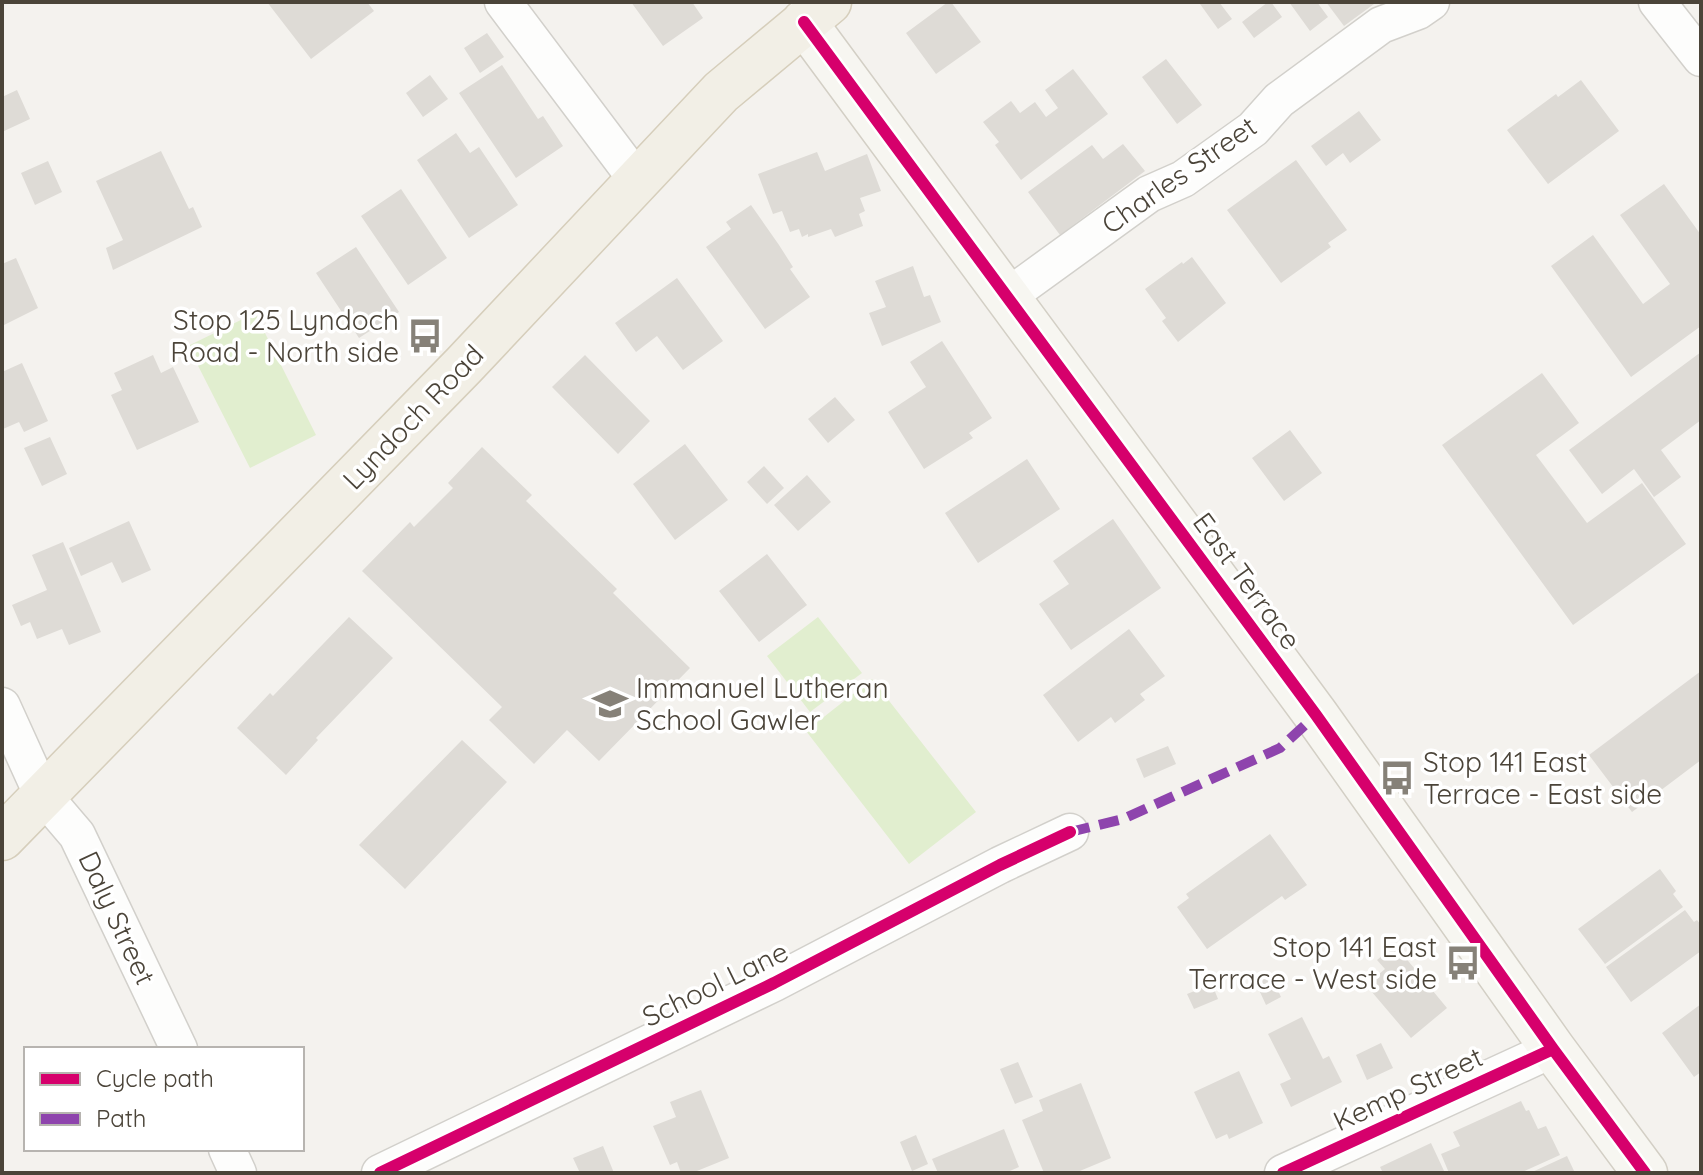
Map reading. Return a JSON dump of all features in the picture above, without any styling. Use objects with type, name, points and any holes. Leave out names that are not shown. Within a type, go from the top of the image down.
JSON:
[{"type":"main road","name":"Lyndoch Road","points":[[2,838],[464,365],[721,92],[816,12]]},
{"type":"street","points":[[503,2],[637,180]]},
{"type":"street","name":"Charles Street","points":[[1007,297],[1149,194],[1183,179],[1253,129],[1279,100],[1381,25],[1418,11],[1431,2]]},
{"type":"street","points":[[1657,2],[1701,58]]},
{"type":"street","name":"East Terrace","points":[[816,12],[1007,297],[1316,715],[1645,1173]]},
{"type":"street","name":"Daly Street","points":[[2,706],[42,794],[77,835],[178,1047]]},
{"type":"street","name":"School Lane","points":[[380,1173],[774,983],[1000,865],[1070,832]]},
{"type":"street","name":"Kemp Street","points":[[1283,1173],[1553,1049]]},
{"type":"street","points":[[228,1151],[238,1173]]},
{"type":"green space","points":[[255,313],[316,435],[250,468],[188,346]]},
{"type":"green space","points":[[818,617],[862,673],[810,712],[767,656]]},
{"type":"green space","points":[[872,679],[976,812],[909,864],[806,731]]},
{"type":"building","points":[[267,2],[367,2],[374,11],[311,59]]},
{"type":"building","points":[[631,2],[692,2],[703,18],[663,46]]},
{"type":"building","points":[[948,2],[981,42],[936,74],[906,33]]},
{"type":"building","points":[[1219,2],[1232,19],[1218,29],[1200,4]]},
{"type":"building","points":[[1268,2],[1282,17],[1254,38],[1242,22]]},
{"type":"building","points":[[1289,2],[1317,2],[1328,17],[1310,31]]},
{"type":"building","points":[[1326,2],[1372,2],[1374,4],[1344,26]]},
{"type":"building","points":[[487,33],[504,57],[480,73],[464,48]]},
{"type":"building","points":[[1166,59],[1202,105],[1177,124],[1142,77]]},
{"type":"building","points":[[502,65],[538,119],[543,116],[563,146],[516,178],[459,93]]},
{"type":"building","points":[[1073,69],[1108,114],[1021,180],[995,145],[999,142],[983,122],[1011,101],[1020,113],[1035,102],[1046,117],[1058,108],[1045,90]]},
{"type":"building","points":[[430,75],[448,99],[423,117],[406,93]]},
{"type":"building","points":[[1581,80],[1619,131],[1548,184],[1507,130]]},
{"type":"building","points":[[17,90],[30,119],[2,132],[2,97]]},
{"type":"building","points":[[1359,111],[1381,140],[1350,163],[1343,153],[1326,166],[1311,146]]},
{"type":"building","points":[[456,133],[470,153],[479,147],[518,205],[469,238],[417,160]]},
{"type":"building","points":[[1123,144],[1145,171],[1060,235],[1028,192],[1092,145],[1103,159]]},
{"type":"building","points":[[161,151],[189,209],[193,207],[202,227],[113,270],[106,248],[123,240],[96,181]]},
{"type":"building","points":[[817,152],[825,171],[867,154],[881,191],[860,198],[865,211],[859,214],[863,226],[835,237],[831,229],[802,237],[799,229],[790,232],[782,211],[773,214],[758,174]]},
{"type":"building","points":[[1296,160],[1347,230],[1328,243],[1331,247],[1281,283],[1227,210]]},
{"type":"building","points":[[48,161],[62,192],[35,205],[21,173]]},
{"type":"building","points":[[1664,184],[1701,235],[1701,326],[1631,377],[1551,266],[1593,235],[1643,304],[1670,284],[1620,215]]},
{"type":"building","points":[[401,189],[447,258],[408,285],[361,216]]},
{"type":"building","points":[[751,205],[810,297],[765,329],[706,247],[731,229],[726,222]]},
{"type":"building","points":[[356,247],[399,312],[359,338],[316,273]]},
{"type":"building","points":[[1192,257],[1226,303],[1178,342],[1162,321],[1166,318],[1145,289]]},
{"type":"building","points":[[16,258],[38,308],[2,326],[2,264]]},
{"type":"building","points":[[913,266],[924,297],[930,295],[941,322],[882,346],[869,313],[886,307],[875,281]]},
{"type":"building","points":[[677,278],[723,341],[683,370],[657,336],[636,352],[615,323]]},
{"type":"building","points":[[942,341],[992,418],[969,433],[973,438],[924,469],[888,412],[926,387],[910,362]]},
{"type":"building","points":[[1701,352],[1701,420],[1661,450],[1681,477],[1654,497],[1634,469],[1602,494],[1569,450]]},
{"type":"building","points":[[153,355],[161,373],[173,367],[199,422],[137,450],[111,395],[122,390],[114,373]]},
{"type":"building","points":[[585,355],[650,421],[618,454],[552,387]]},
{"type":"building","points":[[22,363],[48,421],[24,432],[19,422],[2,427],[2,372]]},
{"type":"building","points":[[1542,373],[1579,423],[1536,455],[1587,523],[1642,483],[1686,544],[1573,625],[1442,445]]},
{"type":"building","points":[[835,397],[855,420],[828,443],[808,419]]},
{"type":"building","points":[[1290,430],[1322,473],[1284,501],[1252,458]]},
{"type":"building","points":[[50,437],[67,474],[42,486],[24,448]]},
{"type":"building","points":[[685,444],[728,500],[675,540],[633,484]]},
{"type":"building","points":[[482,447],[532,495],[526,501],[617,589],[613,593],[690,668],[599,761],[567,730],[534,764],[489,720],[502,707],[362,571],[410,522],[414,527],[453,488],[448,483]]},
{"type":"building","points":[[1027,459],[1060,509],[978,563],[945,513]]},
{"type":"building","points":[[764,466],[784,488],[767,504],[747,482]]},
{"type":"building","points":[[807,475],[831,502],[798,531],[774,505]]},
{"type":"building","points":[[1113,519],[1161,588],[1071,650],[1039,604],[1069,584],[1053,561]]},
{"type":"building","points":[[129,521],[151,570],[122,583],[112,562],[81,576],[69,548]]},
{"type":"building","points":[[63,542],[101,632],[69,645],[62,629],[37,639],[30,622],[21,626],[12,605],[47,590],[32,555]]},
{"type":"building","points":[[767,554],[807,605],[759,642],[719,591]]},
{"type":"building","points":[[349,617],[393,658],[316,738],[318,740],[286,775],[237,728],[270,693],[273,696]]},
{"type":"building","points":[[1129,629],[1165,676],[1140,694],[1145,700],[1115,723],[1111,717],[1078,742],[1043,695]]},
{"type":"building","points":[[1701,671],[1701,760],[1632,812],[1589,755]]},
{"type":"building","points":[[462,740],[507,782],[405,889],[359,845]]},
{"type":"building","points":[[1168,746],[1176,764],[1144,778],[1136,759]]},
{"type":"building","points":[[1270,834],[1307,885],[1285,900],[1282,896],[1207,949],[1177,907],[1189,898],[1186,894]]},
{"type":"building","points":[[1660,869],[1683,907],[1605,964],[1578,929]]},
{"type":"building","points":[[1685,910],[1694,922],[1697,920],[1701,925],[1701,951],[1631,1002],[1606,967]]},
{"type":"building","points":[[1395,945],[1447,1008],[1411,1038],[1366,985],[1385,969],[1377,960]]},
{"type":"building","points":[[1269,972],[1281,997],[1266,1005],[1254,979]]},
{"type":"building","points":[[1212,984],[1218,999],[1194,1009],[1187,994]]},
{"type":"building","points":[[1701,1004],[1701,1072],[1694,1077],[1662,1033]]},
{"type":"building","points":[[1302,1017],[1323,1059],[1329,1056],[1342,1082],[1291,1107],[1280,1084],[1291,1079],[1268,1034]]},
{"type":"building","points":[[1381,1043],[1393,1068],[1367,1080],[1356,1055]]},
{"type":"building","points":[[1018,1062],[1033,1097],[1015,1104],[1000,1069]]},
{"type":"building","points":[[1239,1071],[1263,1123],[1229,1139],[1227,1134],[1216,1139],[1194,1092]]},
{"type":"building","points":[[1081,1083],[1111,1158],[1075,1173],[1044,1173],[1022,1120],[1043,1111],[1039,1100]]},
{"type":"building","points":[[701,1090],[729,1158],[692,1173],[681,1173],[677,1162],[670,1165],[653,1126],[676,1117],[670,1102]]},
{"type":"building","points":[[1521,1101],[1538,1129],[1546,1126],[1560,1155],[1520,1173],[1449,1173],[1441,1154],[1460,1146],[1453,1132]]},
{"type":"building","points":[[1004,1129],[1019,1167],[1005,1173],[938,1173],[932,1159]]},
{"type":"building","points":[[916,1135],[928,1164],[912,1171],[900,1142]]},
{"type":"building","points":[[1431,1143],[1445,1173],[1383,1173],[1380,1167]]},
{"type":"building","points":[[603,1146],[614,1173],[580,1173],[573,1158]]},
{"type":"building","points":[[1567,1156],[1575,1173],[1530,1173]]},
{"type":"marked path","points":[[1070,832],[1123,819],[1280,748],[1316,715]]},
{"type":"cycle path","points":[[804,22],[1316,715],[1645,1173]]},
{"type":"cycle path","points":[[380,1173],[774,983],[1000,865],[1070,832]]},
{"type":"cycle path","points":[[1283,1173],[1553,1049]]},
{"type":"place","name":"Stop 125 Lyndoch Road - North side","points":[[425,336]]},
{"type":"place","name":"Immanuel Lutheran School Gawler","points":[[610,704]]},
{"type":"place","name":"Stop 141 East Terrace - East side","points":[[1397,778]]},
{"type":"place","name":"Stop 141 East Terrace - West side","points":[[1463,963]]}]
